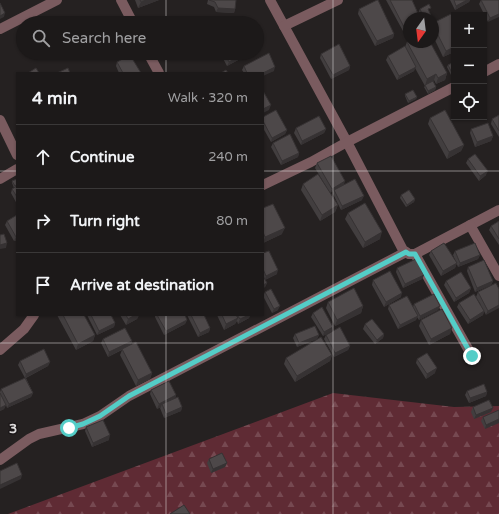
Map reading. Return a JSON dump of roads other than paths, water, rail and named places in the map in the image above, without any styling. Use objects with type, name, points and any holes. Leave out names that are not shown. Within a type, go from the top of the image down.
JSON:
[{"type":"street","points":[[26,16],[57,0]]},
{"type":"street","points":[[121,0],[129,16]]},
{"type":"street","points":[[270,0],[347,142],[403,250],[411,253],[472,356]]},
{"type":"street","points":[[284,26],[338,0]]},
{"type":"street","points":[[0,29],[16,21]]},
{"type":"street","points":[[152,60],[158,72]]},
{"type":"street","points":[[487,70],[499,64]]},
{"type":"street","points":[[264,185],[311,162],[451,89]]},
{"type":"street","points":[[0,120],[16,153]]},
{"type":"street","points":[[0,179],[16,169]]},
{"type":"street","points":[[0,460],[29,439],[39,434],[83,424],[100,416],[129,396],[499,210]]},
{"type":"street","points":[[470,225],[499,276]]},
{"type":"street","points":[[0,350],[24,329],[33,316]]}]
